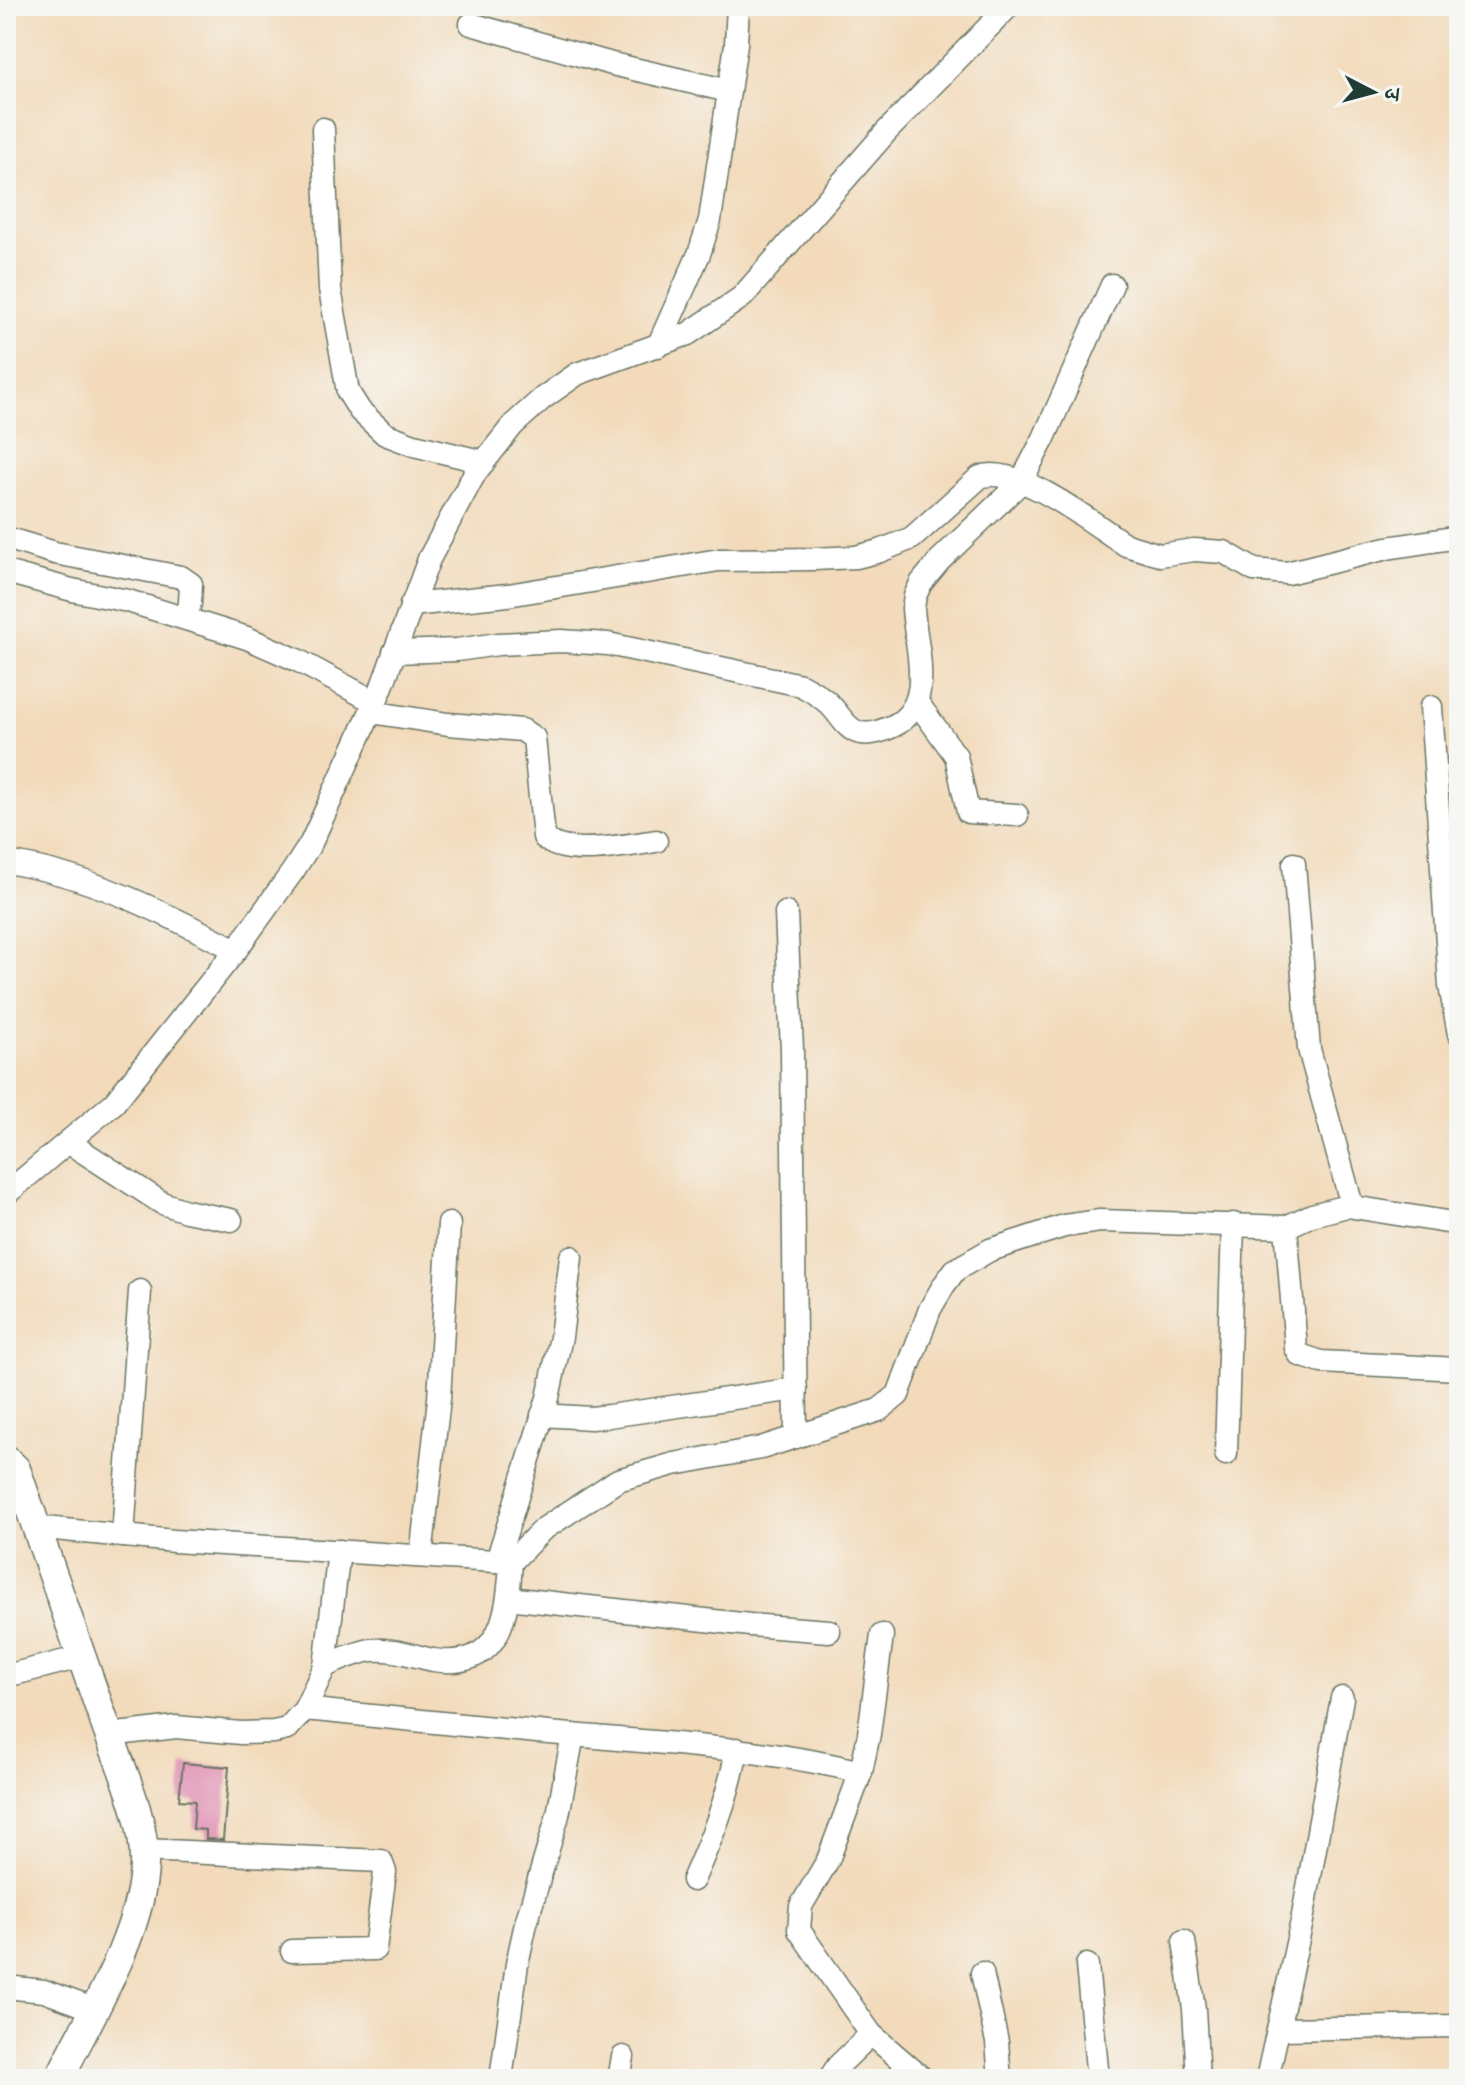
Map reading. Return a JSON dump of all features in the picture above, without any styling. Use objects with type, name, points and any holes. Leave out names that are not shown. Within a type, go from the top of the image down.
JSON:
[{"type":"main road","points":[[6,1459],[16,1469],[138,1820],[144,1850],[142,1881],[126,1941],[59,2079]]},
{"type":"street","points":[[658,346],[699,254],[710,220],[738,6]]},
{"type":"street","points":[[6,1194],[114,1103],[236,950],[311,843],[373,707],[429,559],[454,510],[484,462],[513,425],[564,382],[594,366],[688,334],[742,297],[887,131],[1009,6]]},
{"type":"street","points":[[471,24],[612,64],[729,91]]},
{"type":"street","points":[[323,129],[330,289],[348,392],[360,411],[385,434],[414,445],[484,462]]},
{"type":"street","points":[[394,652],[457,650],[526,641],[608,644],[801,685],[830,704],[847,726],[867,734],[882,731],[902,721],[914,710],[921,679],[913,608],[921,583],[1044,438],[1112,285]]},
{"type":"street","points":[[411,605],[508,595],[719,560],[856,557],[912,538],[980,477],[1010,478],[1063,504],[1126,545],[1143,552],[1160,555],[1209,549],[1224,552],[1254,570],[1267,573],[1287,573],[1387,548],[1459,537]]},
{"type":"street","points":[[6,538],[55,553],[181,577],[191,584],[186,618]]},
{"type":"street","points":[[6,572],[128,601],[247,638],[297,660],[373,707],[448,724],[531,733],[544,837],[553,845],[585,849],[656,841]]},
{"type":"street","points":[[917,702],[956,756],[968,812],[1017,815]]},
{"type":"street","points":[[1431,707],[1450,986],[1459,1034]]},
{"type":"street","points":[[6,862],[60,873],[119,894],[236,950]]},
{"type":"street","points":[[1294,864],[1309,1049],[1352,1206]]},
{"type":"street","points":[[786,913],[792,1050],[796,1437]]},
{"type":"street","points":[[68,1142],[162,1203],[231,1220]]},
{"type":"street","points":[[35,1527],[123,1536],[504,1562],[542,1530],[618,1480],[674,1464],[761,1448],[879,1410],[890,1403],[898,1395],[930,1309],[944,1285],[955,1270],[990,1250],[1064,1226],[1100,1221],[1286,1227],[1331,1209],[1352,1206],[1459,1224]]},
{"type":"street","points":[[421,1556],[439,1399],[449,1224]]},
{"type":"street","points":[[1226,1454],[1233,1224]]},
{"type":"street","points":[[1286,1227],[1296,1348],[1300,1355],[1321,1362],[1459,1369]]},
{"type":"street","points":[[325,1666],[373,1650],[438,1660],[470,1658],[483,1652],[494,1641],[501,1628],[508,1598],[504,1562],[561,1337],[571,1257]]},
{"type":"street","points":[[123,1536],[140,1291]]},
{"type":"street","points":[[542,1415],[591,1418],[796,1389]]},
{"type":"street","points":[[113,1746],[176,1727],[241,1733],[287,1729],[305,1709],[325,1666],[339,1551]]},
{"type":"street","points":[[508,1598],[829,1631]]},
{"type":"street","points":[[882,1635],[861,1772],[828,1860],[801,1906],[798,1917],[802,1938],[839,1984],[863,2041],[923,2079]]},
{"type":"street","points":[[6,1676],[81,1657]]},
{"type":"street","points":[[1267,2079],[1302,1921],[1342,1698]]},
{"type":"street","points":[[305,1709],[737,1749],[810,1759],[861,1772]]},
{"type":"street","points":[[501,2079],[520,1950],[558,1815],[573,1735]]},
{"type":"street","points":[[693,1880],[720,1819],[730,1789],[737,1749]]},
{"type":"street","points":[[144,1850],[381,1861],[385,1872],[375,1949],[292,1951]]},
{"type":"street","points":[[1184,1941],[1194,2009],[1198,2079]]},
{"type":"street","points":[[1087,1965],[1098,2079]]},
{"type":"street","points":[[982,1973],[997,2042],[1000,2079]]},
{"type":"street","points":[[6,1987],[44,1991],[93,2009]]},
{"type":"street","points":[[1279,2029],[1459,2026]]},
{"type":"street","points":[[829,2079],[863,2041]]},
{"type":"building","points":[[183,1763],[229,1767],[223,1840],[206,1839],[206,1830],[193,1829],[195,1801],[179,1800]]}]
